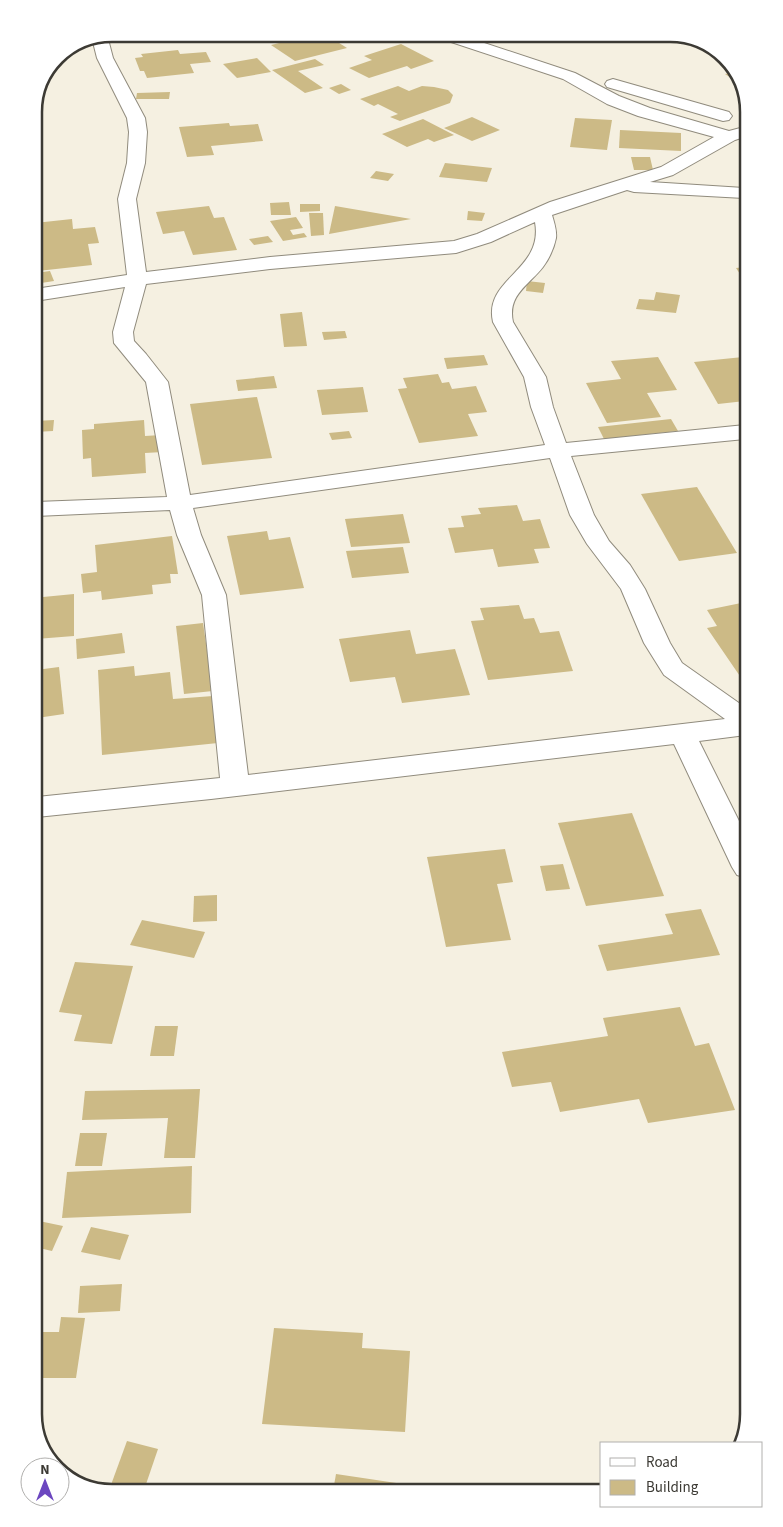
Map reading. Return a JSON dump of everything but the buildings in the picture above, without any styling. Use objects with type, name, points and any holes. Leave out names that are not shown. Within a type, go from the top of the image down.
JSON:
[{"type":"street","points":[[468,43],[569,76],[617,85],[740,122]]},
{"type":"street","points":[[101,44],[102,52],[136,118],[138,132],[136,164],[127,198],[137,279],[123,332],[124,343],[140,358],[157,382],[180,503],[189,535],[214,595],[235,786]]},
{"type":"street","points":[[569,76],[613,100],[644,112],[736,134]]},
{"type":"street","points":[[43,294],[137,279],[270,263],[456,246],[484,238],[543,214],[557,206],[667,171],[736,134]]},
{"type":"street","points":[[622,186],[740,193]]},
{"type":"street","points":[[543,214],[547,236],[541,253],[536,264],[516,282],[506,295],[501,313],[502,322],[519,347],[535,377],[542,406],[586,523],[599,544],[621,570],[633,589],[657,643],[673,669],[740,717]]},
{"type":"street","points":[[43,509],[180,503],[559,450],[740,432]]},
{"type":"street","points":[[42,806],[235,786],[740,727]]},
{"type":"street","points":[[683,735],[740,853]]},
{"type":"street","points":[[42,818],[71,802]]}]
